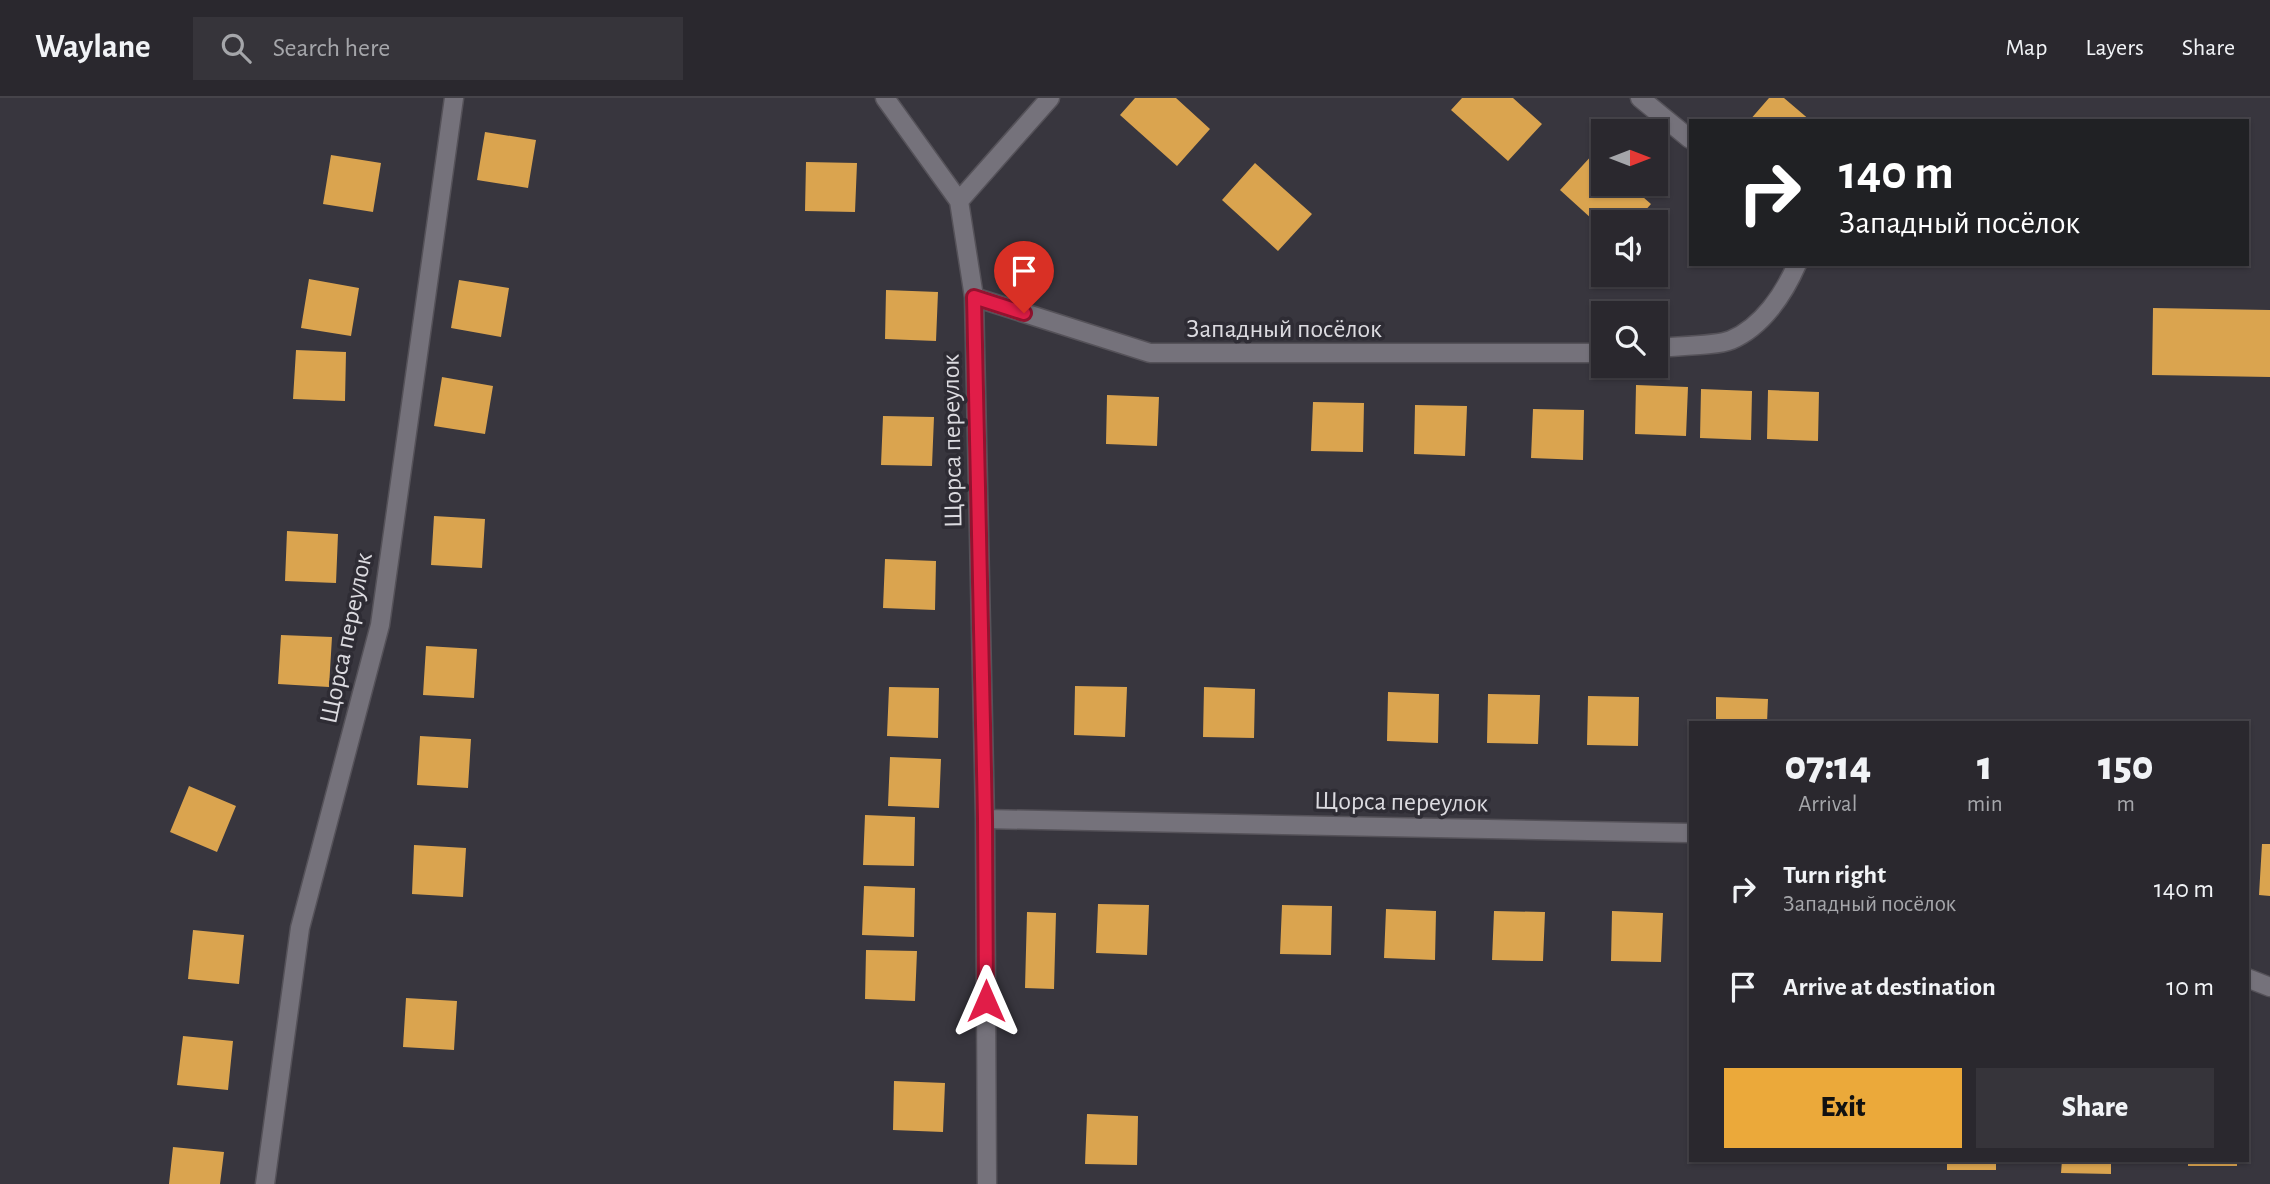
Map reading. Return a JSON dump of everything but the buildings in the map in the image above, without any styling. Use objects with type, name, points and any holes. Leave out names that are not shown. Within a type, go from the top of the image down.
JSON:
[{"type":"street","name":"Щорса переулок","points":[[265,1184],[300,928],[380,625],[454,98]]},
{"type":"street","points":[[885,98],[959,201],[1050,98]]},
{"type":"street","points":[[1640,98],[1689,138]]},
{"type":"street","name":"Щорса переулок","points":[[959,201],[974,297],[985,819],[987,1184]]},
{"type":"street","points":[[1668,347],[1730,341],[1755,325],[1786,288],[1796,266]]},
{"type":"street","name":"Западный посёлок","points":[[974,297],[1150,353],[1591,353]]},
{"type":"street","name":"Щорса переулок","points":[[985,819],[1689,833]]},
{"type":"street","points":[[2249,979],[2270,987]]},
{"type":"route","points":[[986,1001],[985,819],[974,297],[1024,313]]}]
